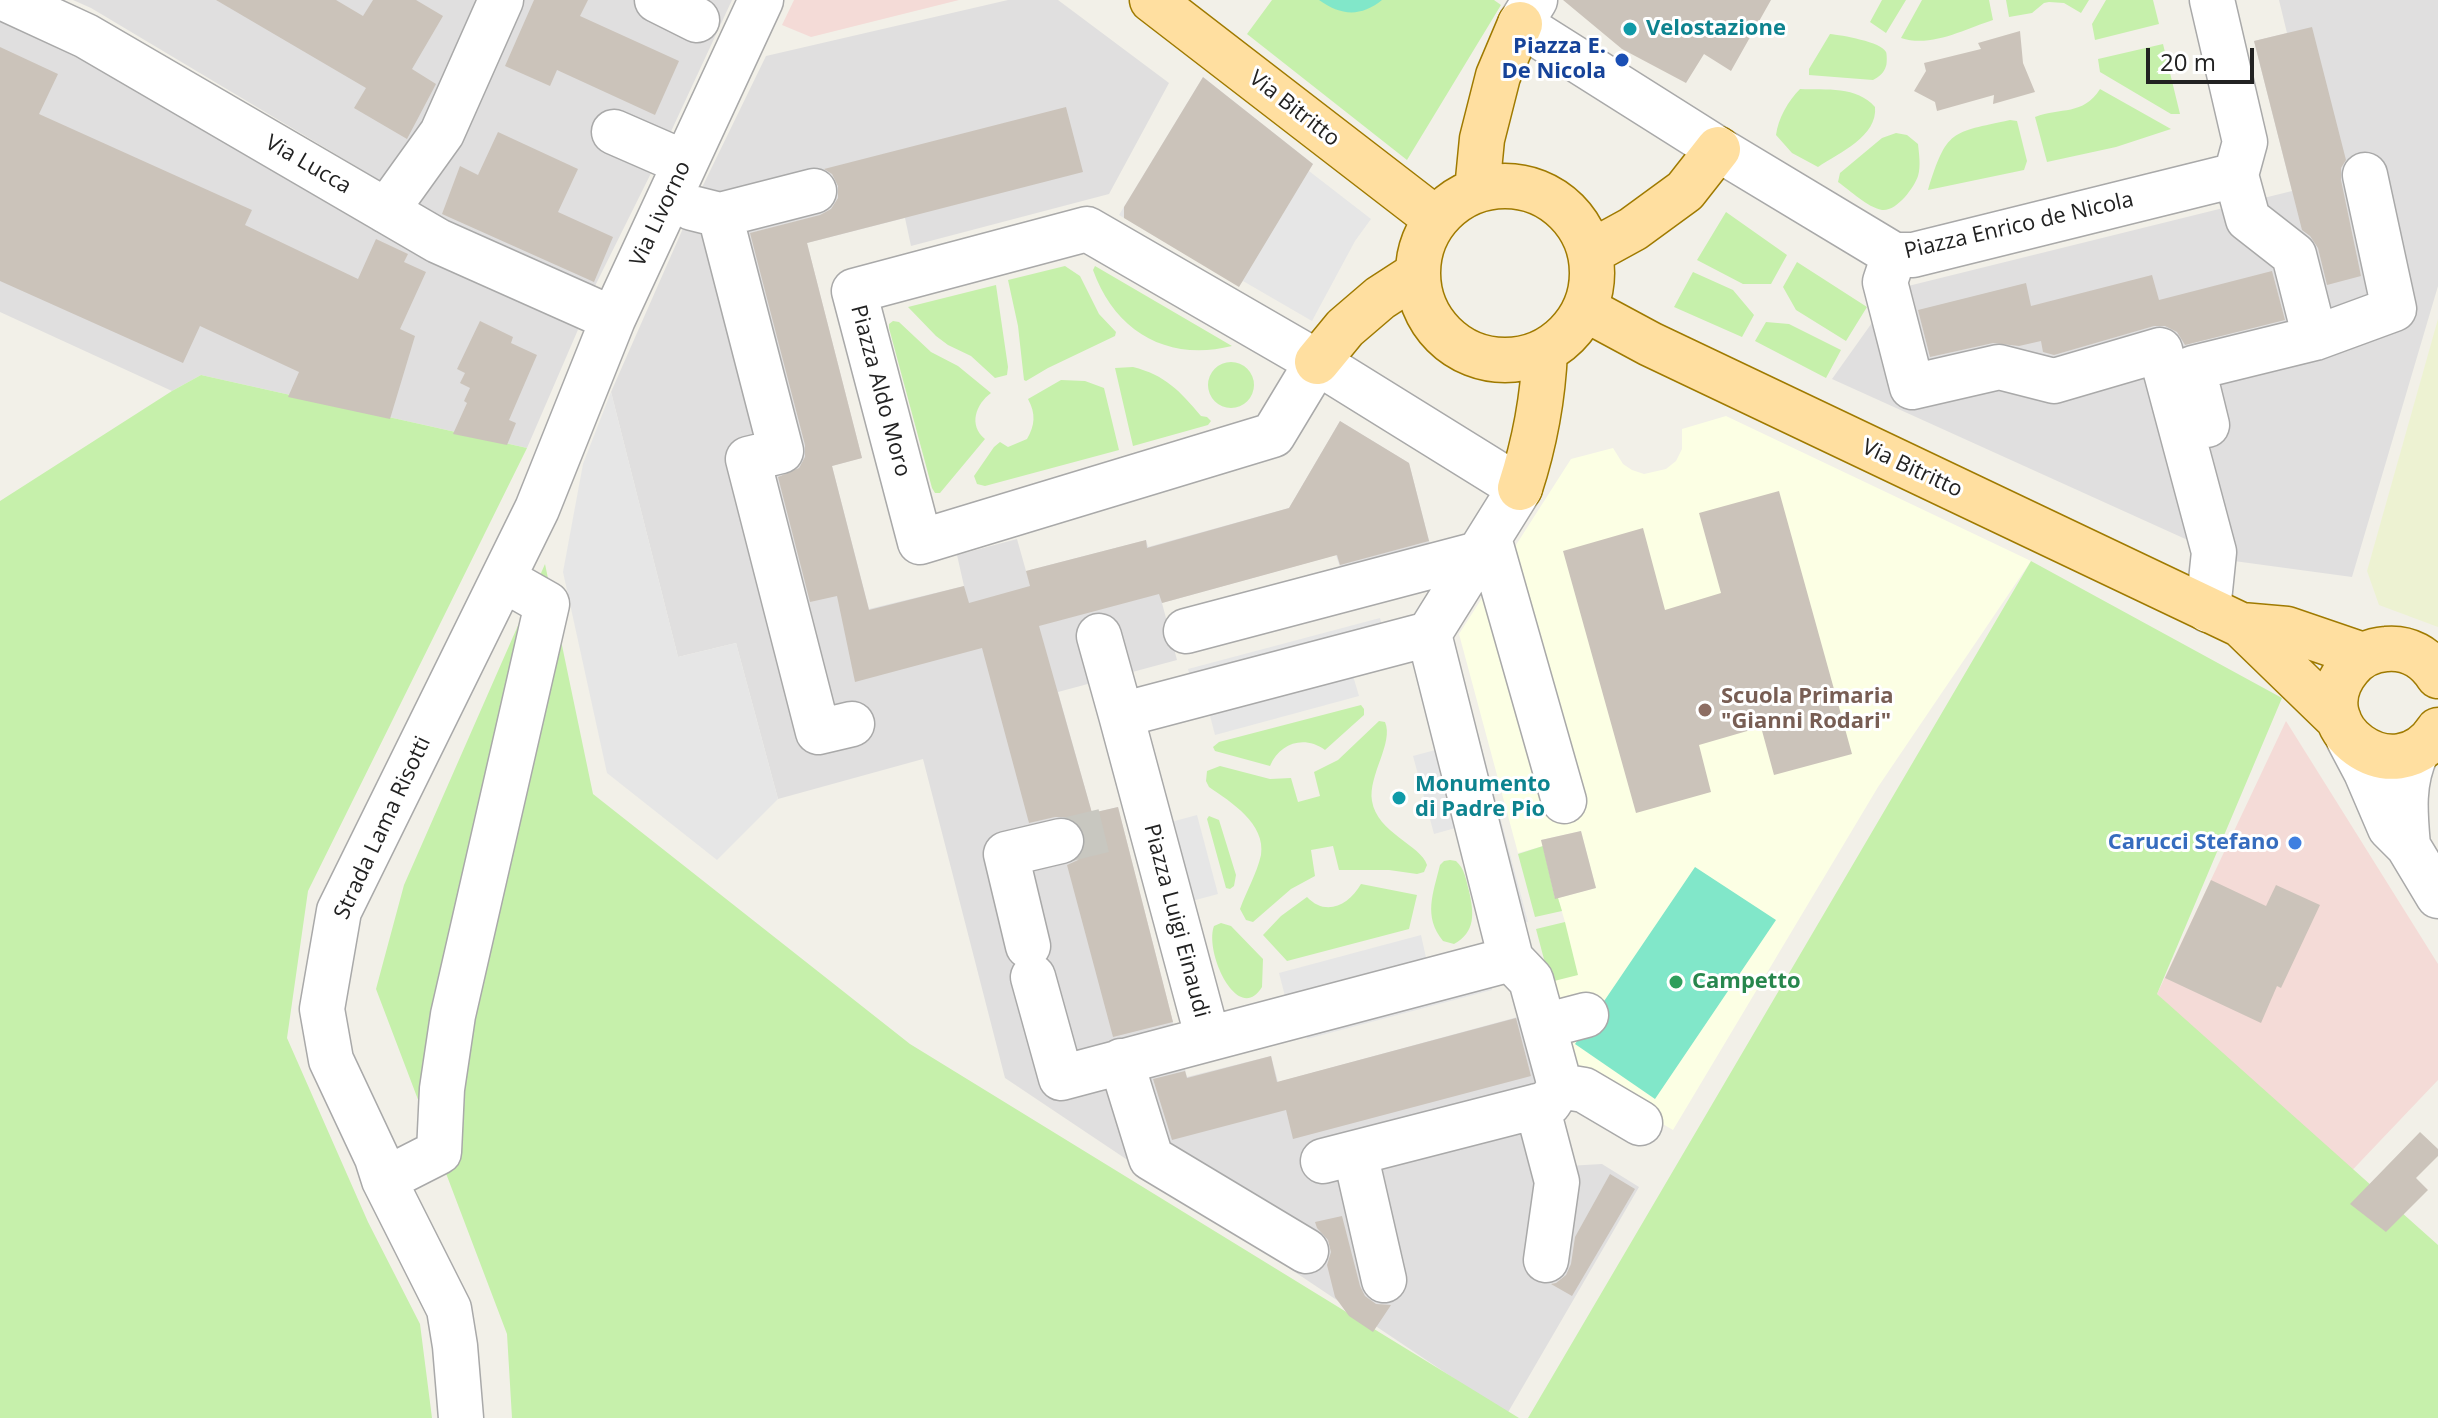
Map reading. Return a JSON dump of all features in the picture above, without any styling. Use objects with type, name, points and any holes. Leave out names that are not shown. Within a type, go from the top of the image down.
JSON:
[{"type":"main road","name":"Via Bitritto","points":[[1152,0],[1436,219]]},
{"type":"main road","points":[[1477,190],[1482,139],[1498,76],[1527,12]]},
{"type":"main road","points":[[1591,252],[1633,229],[1685,191],[1718,149]]},
{"type":"main road","points":[[1506,185],[1534,190],[1559,205],[1579,225],[1591,252],[1592,281],[1585,309],[1569,334],[1545,351],[1517,360],[1487,359],[1459,349],[1437,329],[1422,303],[1417,274],[1421,245],[1436,219],[1454,202],[1477,190],[1506,185]]},
{"type":"main road","points":[[1317,362],[1345,328],[1380,298],[1417,274]]},
{"type":"main road","name":"Via Bitritto","points":[[1585,309],[1650,344],[2224,617]]},
{"type":"main road","points":[[1520,488],[1534,446],[1543,398],[1545,351]]},
{"type":"main road","points":[[2224,617],[2287,629],[2363,655]]},
{"type":"main road","points":[[2224,617],[2344,729],[2360,748],[2388,757],[2403,756],[2430,741]]},
{"type":"main road","points":[[2344,729],[2336,708],[2339,683],[2363,655],[2379,649],[2397,648],[2414,653],[2435,668]]},
{"type":"street","name":"Via Lucca","points":[[8,0],[86,36],[438,241],[613,319]]},
{"type":"street","points":[[386,211],[442,133],[501,0]]},
{"type":"street","points":[[657,0],[697,20]]},
{"type":"street","name":"Via Livorno","points":[[569,432],[613,319],[761,0]]},
{"type":"street","points":[[2212,0],[2245,142],[2236,175],[2248,219],[2294,255],[2315,338]]},
{"type":"street","name":"Piazza Enrico de Nicola","points":[[1527,12],[1718,149],[1894,255],[1913,255],[2236,175]]},
{"type":"street","points":[[614,132],[685,163]]},
{"type":"street","points":[[2224,617],[2239,562],[2193,368],[2315,338],[2394,309],[2365,175]]},
{"type":"street","points":[[666,203],[720,215],[814,191]]},
{"type":"street","points":[[720,215],[781,451],[748,459],[814,717],[818,732],[852,724]]},
{"type":"street","name":"Piazza Aldo Moro","points":[[1087,229],[1317,362],[1273,435],[920,542],[854,291],[1087,229]]},
{"type":"street","points":[[1894,255],[1885,282],[1912,387],[1999,367],[2054,381],[2160,350],[2214,552],[2224,617]]},
{"type":"street","points":[[1121,715],[1429,634],[1520,488],[1317,362]]},
{"type":"street","name":"Strada Lama Risotti","points":[[461,1418],[449,1309],[384,1180],[377,1158],[331,1060],[322,1009],[339,911],[537,509],[569,432]]},
{"type":"street","points":[[1186,631],[1484,546]]},
{"type":"street","points":[[1484,546],[1564,801]]},
{"type":"street","points":[[384,1180],[439,1152],[442,1089],[453,1015],[547,604],[503,579]]},
{"type":"street","points":[[1429,634],[1511,959],[1531,980],[1544,1026],[1557,1182],[1546,1260]]},
{"type":"street","name":"Piazza Luigi Einaudi","points":[[1099,636],[1121,715],[1136,823],[1208,1039],[1511,959]]},
{"type":"street","points":[[2344,729],[2390,828],[2408,846],[2438,896]]},
{"type":"street","points":[[2408,846],[2404,802],[2410,767],[2430,741]]},
{"type":"street","points":[[1061,841],[1006,854],[1061,1078],[1208,1039]]},
{"type":"street","points":[[1544,1026],[1586,1015]]},
{"type":"street","points":[[1121,1061],[1151,1158],[1306,1251]]},
{"type":"street","points":[[1384,1280],[1339,1157],[1548,1096],[1584,1090],[1640,1123]]},
{"type":"shaded area","points":[[73,0],[732,0],[595,286],[441,217]]},
{"type":"shaded area","points":[[794,0],[959,0],[811,37],[782,25]]},
{"type":"shaded area","points":[[1008,0],[1058,0],[1169,83],[1109,194],[911,246],[905,218],[807,243],[862,458],[832,466],[869,609],[964,586],[957,555],[1017,539],[1026,571],[1146,540],[1148,547],[1289,508],[1340,421],[1409,463],[1431,548],[1341,570],[1336,555],[1162,603],[1177,660],[1058,692],[1092,813],[1118,807],[1187,1077],[1271,1056],[1278,1082],[1525,1015],[1567,1166],[1602,1164],[1639,1187],[1507,1414],[1005,1078],[923,759],[778,799],[736,643],[678,657],[611,392],[692,208],[766,56]]},
{"type":"shaded area","points":[[2279,0],[2438,0],[2438,286],[2352,577],[2234,561],[1832,379],[1896,289],[2292,191],[2254,41],[2287,33]]},
{"type":"shaded area","points":[[0,15],[73,47],[580,325],[527,448],[201,375],[172,391],[0,312]]},
{"type":"shaded area","points":[[1203,77],[1313,164],[1309,171],[1371,219],[1355,241],[1312,321],[1243,281],[1239,286],[1119,215]]},
{"type":"shaded area","points":[[2438,319],[2438,627],[2379,605],[2367,571]]},
{"type":"shaded area","points":[[611,392],[678,657],[736,643],[778,799],[717,860],[607,773],[563,572],[583,464]]},
{"type":"shaded area","name":"Scuola Primaria \"Gianni Rodari\"","points":[[1726,416],[2031,561],[1878,787],[1673,1130],[1574,1073],[1550,982],[1565,922],[1558,898],[1596,888],[1581,831],[1541,840],[1543,846],[1518,853],[1459,634],[1571,459],[1613,448],[1623,464],[1632,470],[1644,474],[1666,469],[1676,461],[1682,449],[1682,429]]},
{"type":"shaded area","points":[[1380,618],[1383,629],[1191,680],[1188,669]]},
{"type":"shaded area","points":[[1351,669],[1359,696],[1215,735],[1208,708]]},
{"type":"shaded area","name":"Carucci Stefano","points":[[2286,721],[2438,964],[2438,1080],[2341,1182],[2157,994]]},
{"type":"shaded area","points":[[1478,733],[1528,922],[1517,925],[1468,736]]},
{"type":"shaded area","points":[[1439,749],[1459,827],[1434,834],[1413,756]]},
{"type":"shaded area","points":[[1197,815],[1218,894],[1192,901],[1171,822]]},
{"type":"shaded area","points":[[1421,935],[1427,962],[1286,1000],[1279,973]]},
{"type":"shaded area","points":[[1489,979],[1492,990],[1307,1039],[1304,1027]]},
{"type":"green space","points":[[1272,0],[1494,0],[1501,5],[1407,160],[1247,34]]},
{"type":"green space","points":[[1319,0],[1382,0],[1359,12],[1343,12]]},
{"type":"green space","points":[[1882,0],[1906,0],[1886,33],[1870,22]]},
{"type":"green space","points":[[1922,0],[1989,0],[1993,20],[1936,39],[1901,38]]},
{"type":"green space","points":[[2006,0],[2089,0],[2081,13],[2064,3],[2049,2],[2032,13],[2009,17]]},
{"type":"green space","points":[[2106,0],[2153,0],[2159,24],[2095,40],[2092,24]]},
{"type":"green space","points":[[1830,34],[1883,48],[1887,59],[1883,73],[1873,80],[1809,75],[1809,69]]},
{"type":"green space","points":[[2163,44],[2180,114],[2171,114],[2100,72],[2098,59]]},
{"type":"green space","points":[[1800,89],[1850,92],[1868,100],[1875,107],[1874,117],[1864,135],[1818,167],[1792,153],[1776,135],[1784,110]]},
{"type":"green space","points":[[2100,89],[2171,129],[2116,147],[2047,162],[2035,117],[2079,107]]},
{"type":"green space","points":[[2017,121],[2027,161],[2024,170],[1928,190],[1941,155],[1954,137],[1975,128]]},
{"type":"green space","points":[[1896,133],[1907,135],[1918,144],[1919,172],[1904,198],[1893,207],[1882,210],[1838,182],[1840,173],[1882,138]]},
{"type":"green space","points":[[1726,212],[1787,255],[1771,284],[1743,284],[1697,260]]},
{"type":"green space","points":[[1797,262],[1867,307],[1846,341],[1796,310],[1783,287]]},
{"type":"green space","points":[[1065,266],[1080,276],[1099,314],[1116,332],[1115,336],[1026,381],[1008,280]]},
{"type":"green space","points":[[1095,266],[1232,346],[1186,350],[1147,337],[1130,326],[1115,310],[1093,270]]},
{"type":"green space","points":[[1693,272],[1733,290],[1754,315],[1742,337],[1674,307]]},
{"type":"green space","points":[[996,285],[1008,367],[1007,375],[995,378],[971,356],[936,336],[908,307]]},
{"type":"green space","points":[[893,321],[899,322],[931,352],[958,366],[991,393],[981,403],[975,421],[985,439],[940,493],[935,493],[932,488],[889,328]]},
{"type":"green space","points":[[1766,322],[1789,324],[1841,350],[1826,378],[1755,341]]},
{"type":"green space","points":[[1231,362],[1248,368],[1254,385],[1248,402],[1231,408],[1214,402],[1208,385],[1214,368]]},
{"type":"green space","points":[[1133,367],[1163,379],[1201,416],[1211,421],[1208,425],[1133,446],[1115,368]]},
{"type":"green space","points":[[201,375],[527,448],[308,891],[287,1038],[368,1222],[420,1324],[432,1418],[0,1418],[0,501]]},
{"type":"green space","points":[[1061,380],[1085,381],[1104,388],[1119,450],[985,486],[977,484],[974,476],[994,447],[1000,442],[1008,447],[1027,439],[1034,419],[1028,399]]},
{"type":"green space","points":[[2031,561],[2282,698],[2157,994],[2438,1245],[2438,1418],[1528,1418]]},
{"type":"green space","points":[[545,564],[593,794],[910,1044],[1519,1418],[512,1418],[507,1334],[376,989],[404,885]]},
{"type":"green space","points":[[1361,705],[1364,715],[1325,750],[1309,743],[1293,744],[1280,752],[1270,766],[1215,751],[1213,747],[1219,742]]},
{"type":"green space","points":[[1379,721],[1385,722],[1387,730],[1372,801],[1382,822],[1423,858],[1427,865],[1424,872],[1339,870],[1333,846],[1311,850],[1315,876],[1291,889],[1253,922],[1246,920],[1240,909],[1259,862],[1261,844],[1258,833],[1245,815],[1209,787],[1207,771],[1220,766],[1270,779],[1291,778],[1298,802],[1320,796],[1314,772],[1338,760]]},
{"type":"green space","points":[[1209,816],[1219,820],[1236,875],[1234,886],[1230,889],[1226,888],[1207,819]]},
{"type":"green space","points":[[1543,846],[1555,898],[1558,898],[1562,911],[1535,917],[1518,854]]},
{"type":"green space","points":[[1450,860],[1456,861],[1463,871],[1472,914],[1470,928],[1454,944],[1443,941],[1431,914],[1440,865]]},
{"type":"green space","name":"Campetto","points":[[1695,867],[1776,920],[1655,1099],[1575,1044]]},
{"type":"green space","points":[[1361,884],[1417,895],[1409,929],[1287,961],[1263,935],[1281,916],[1307,897],[1322,906],[1337,906],[1350,898]]},
{"type":"green space","points":[[1565,922],[1578,975],[1550,982],[1536,929]]},
{"type":"green space","points":[[1221,923],[1231,926],[1263,959],[1262,987],[1253,997],[1243,998],[1234,992],[1218,967],[1212,938],[1214,926]]},
{"type":"building","points":[[216,0],[336,0],[363,16],[373,0],[416,0],[443,16],[412,69],[436,84],[407,139],[354,108],[366,88]]},
{"type":"building","points":[[534,0],[588,0],[580,16],[679,61],[655,115],[557,70],[550,86],[505,66]]},
{"type":"building","points":[[1563,0],[1771,0],[1731,71],[1704,54],[1686,83],[1622,49]]},
{"type":"building","points":[[2312,27],[2346,160],[2341,168],[2341,180],[2361,276],[2327,285],[2318,248],[2302,230],[2254,41]]},
{"type":"building","points":[[2020,31],[2023,63],[2035,92],[1993,104],[1994,95],[1937,111],[1935,102],[1914,91],[1926,71],[1924,63],[1981,49],[1978,43]]},
{"type":"building","points":[[0,47],[58,74],[39,114],[252,210],[245,225],[358,279],[376,239],[408,254],[404,262],[426,272],[400,329],[415,336],[390,419],[288,397],[299,372],[200,326],[183,363],[0,281]]},
{"type":"building","points":[[1203,77],[1313,164],[1239,287],[1124,218],[1124,207]]},
{"type":"building","points":[[1066,107],[1083,172],[807,243],[862,458],[832,466],[869,610],[964,586],[969,603],[1030,586],[1026,571],[1146,540],[1147,548],[1289,508],[1340,421],[1409,463],[1429,541],[1340,565],[1337,555],[1162,603],[1159,594],[1039,626],[1092,813],[1118,807],[1173,1022],[1113,1037],[1067,865],[1078,860],[1085,849],[1085,835],[1079,823],[1067,817],[1029,823],[982,648],[855,682],[837,596],[810,602],[778,477],[799,468],[805,457],[805,445],[750,233],[820,215],[831,209],[838,198],[838,186],[832,174],[824,169]]},
{"type":"building","points":[[498,132],[578,169],[558,212],[613,237],[594,282],[442,214],[460,166],[478,175]]},
{"type":"building","points":[[2272,271],[2285,320],[2185,345],[2177,332],[2165,326],[2154,326],[2054,355],[2043,352],[2041,341],[2019,346],[1993,343],[1930,357],[1918,310],[2026,283],[2031,306],[2152,275],[2159,300]]},
{"type":"building","points":[[480,321],[513,337],[511,343],[537,355],[509,420],[516,423],[507,445],[453,434],[470,388],[460,383],[465,373],[457,369]]},
{"type":"building","points":[[1779,491],[1852,754],[1774,775],[1761,727],[1699,745],[1711,792],[1636,813],[1563,551],[1643,528],[1665,610],[1721,593],[1699,513]]},
{"type":"building","points":[[1581,831],[1596,888],[1555,899],[1541,840]]},
{"type":"building","points":[[2211,880],[2266,906],[2276,885],[2320,905],[2261,1023],[2165,978]]},
{"type":"building","points":[[1516,1018],[1531,1076],[1293,1139],[1286,1110],[1172,1140],[1153,1079],[1185,1071],[1187,1078],[1271,1056],[1277,1082]]},
{"type":"building","points":[[2420,1132],[2438,1149],[2438,1156],[2416,1178],[2428,1190],[2386,1232],[2350,1204]]},
{"type":"building","points":[[1610,1174],[1635,1189],[1572,1296],[1551,1284],[1566,1275],[1575,1237]]},
{"type":"building","points":[[1342,1216],[1365,1296],[1376,1304],[1391,1305],[1373,1332],[1349,1316],[1335,1297],[1327,1265],[1331,1252],[1328,1240],[1315,1222]]},
{"type":"tunnel","points":[[1061,841],[1123,826]]},
{"type":"place","name":"Velostazione","points":[[1630,29]]},
{"type":"place","name":"Piazza E. De Nicola","points":[[1622,60]]},
{"type":"place","name":"Scuola Primaria \"Gianni Rodari\"","points":[[1705,710]]},
{"type":"place","name":"Monumento di Padre Pio","points":[[1399,798]]},
{"type":"place","name":"Carucci Stefano","points":[[2295,843]]},
{"type":"place","name":"Campetto","points":[[1676,982]]}]
